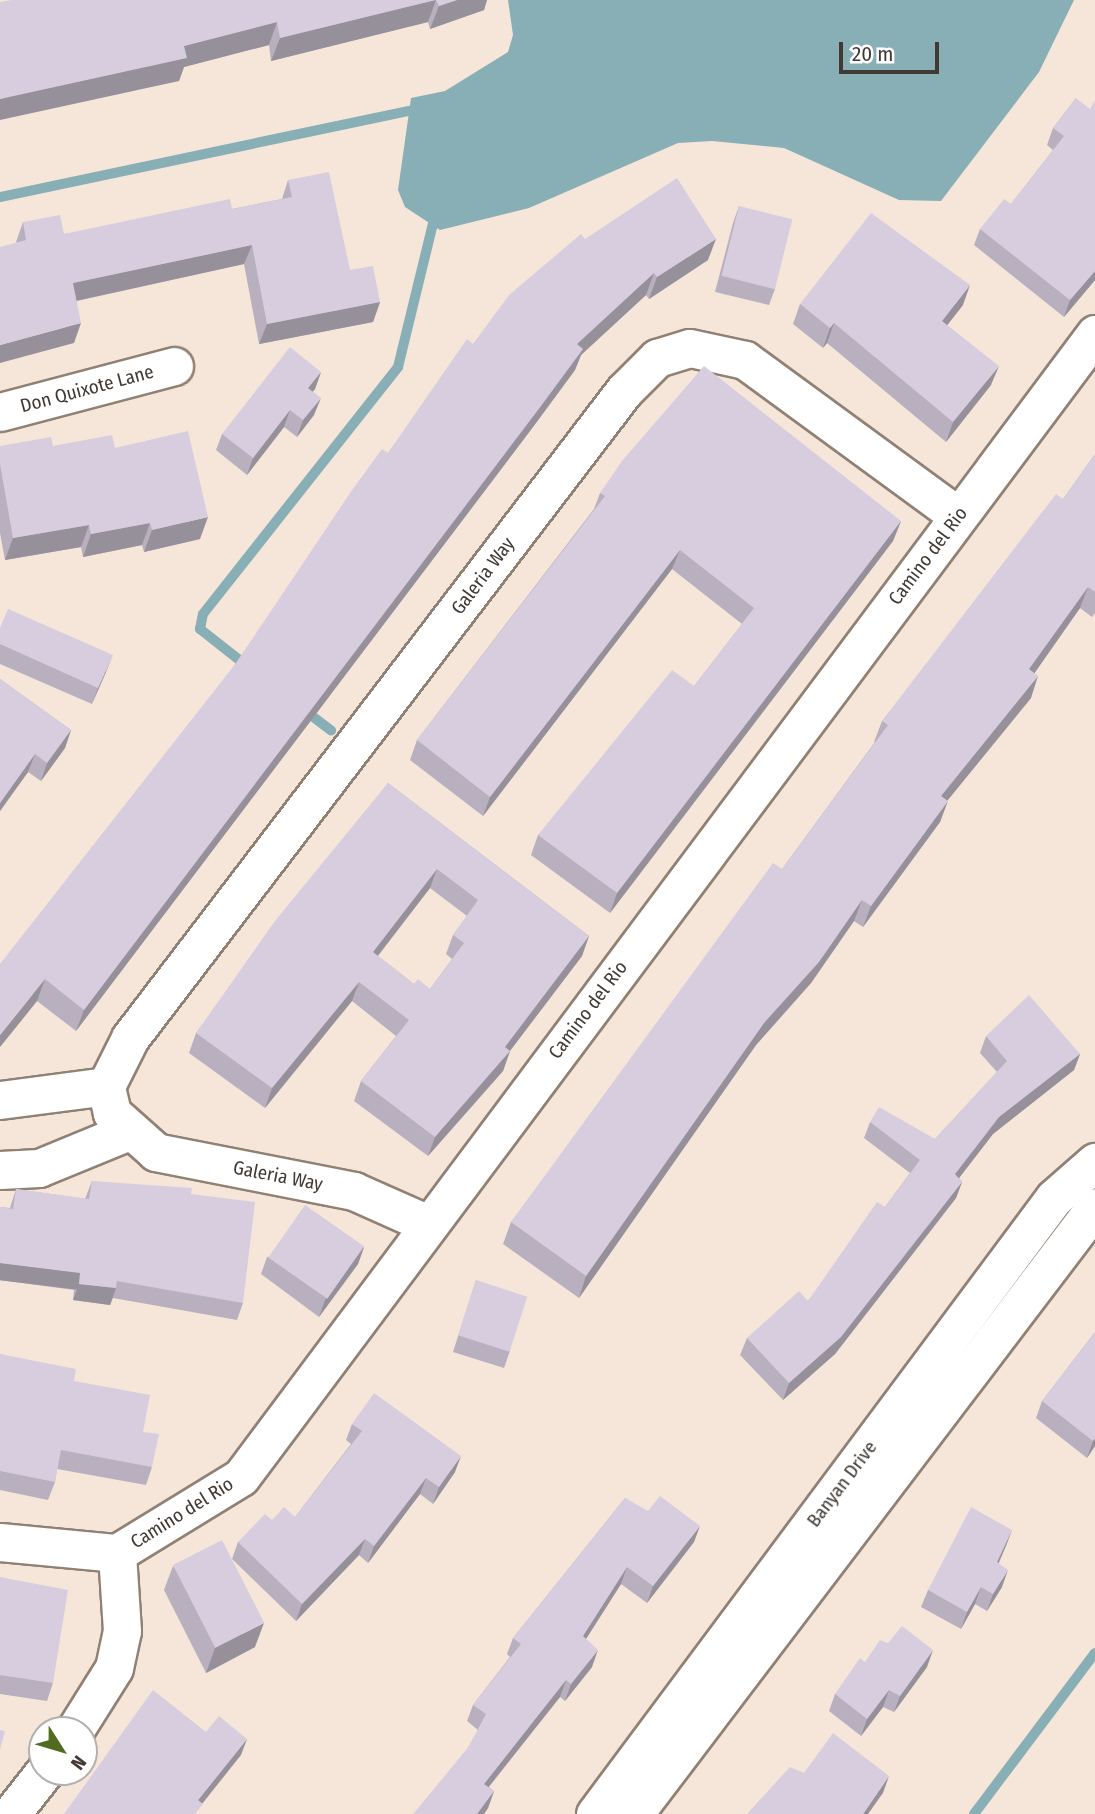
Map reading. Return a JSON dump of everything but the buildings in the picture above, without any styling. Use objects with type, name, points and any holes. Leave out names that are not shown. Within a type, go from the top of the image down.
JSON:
[{"type":"street","name":"Camino del Rio","points":[[0,1542],[117,1553],[240,1477],[1095,334]]},
{"type":"street","name":"Galeria Way","points":[[428,1224],[354,1191],[156,1152],[111,1113],[106,1086],[131,1038],[624,391],[657,358],[690,348],[756,366],[958,516]]},
{"type":"street","name":"Don Quixote Lane","points":[[0,412],[174,366]]},
{"type":"street","points":[[0,1100],[106,1086]]},
{"type":"street","points":[[0,1170],[39,1168],[129,1131]]},
{"type":"street","name":"Banyan Drive","points":[[634,1814],[809,1556],[1089,1177]]},
{"type":"street","name":"Banyan Drive","points":[[595,1814],[1095,1208]]},
{"type":"street","points":[[84,1716],[114,1668],[122,1631],[117,1553]]},
{"type":"street","points":[[11,1814],[33,1786]]},
{"type":"water","points":[[508,0],[1074,0],[1039,72],[941,201],[899,200],[784,148],[712,141],[678,143],[529,208],[440,230],[405,207],[398,190],[411,98],[445,91],[508,52],[513,35]]},
{"type":"waterway","points":[[0,197],[409,111]]},
{"type":"waterway","points":[[247,666],[200,629],[203,614],[398,367],[433,223]]},
{"type":"waterway","points":[[304,710],[331,730]]},
{"type":"waterway","points":[[974,1814],[1095,1653]]}]
